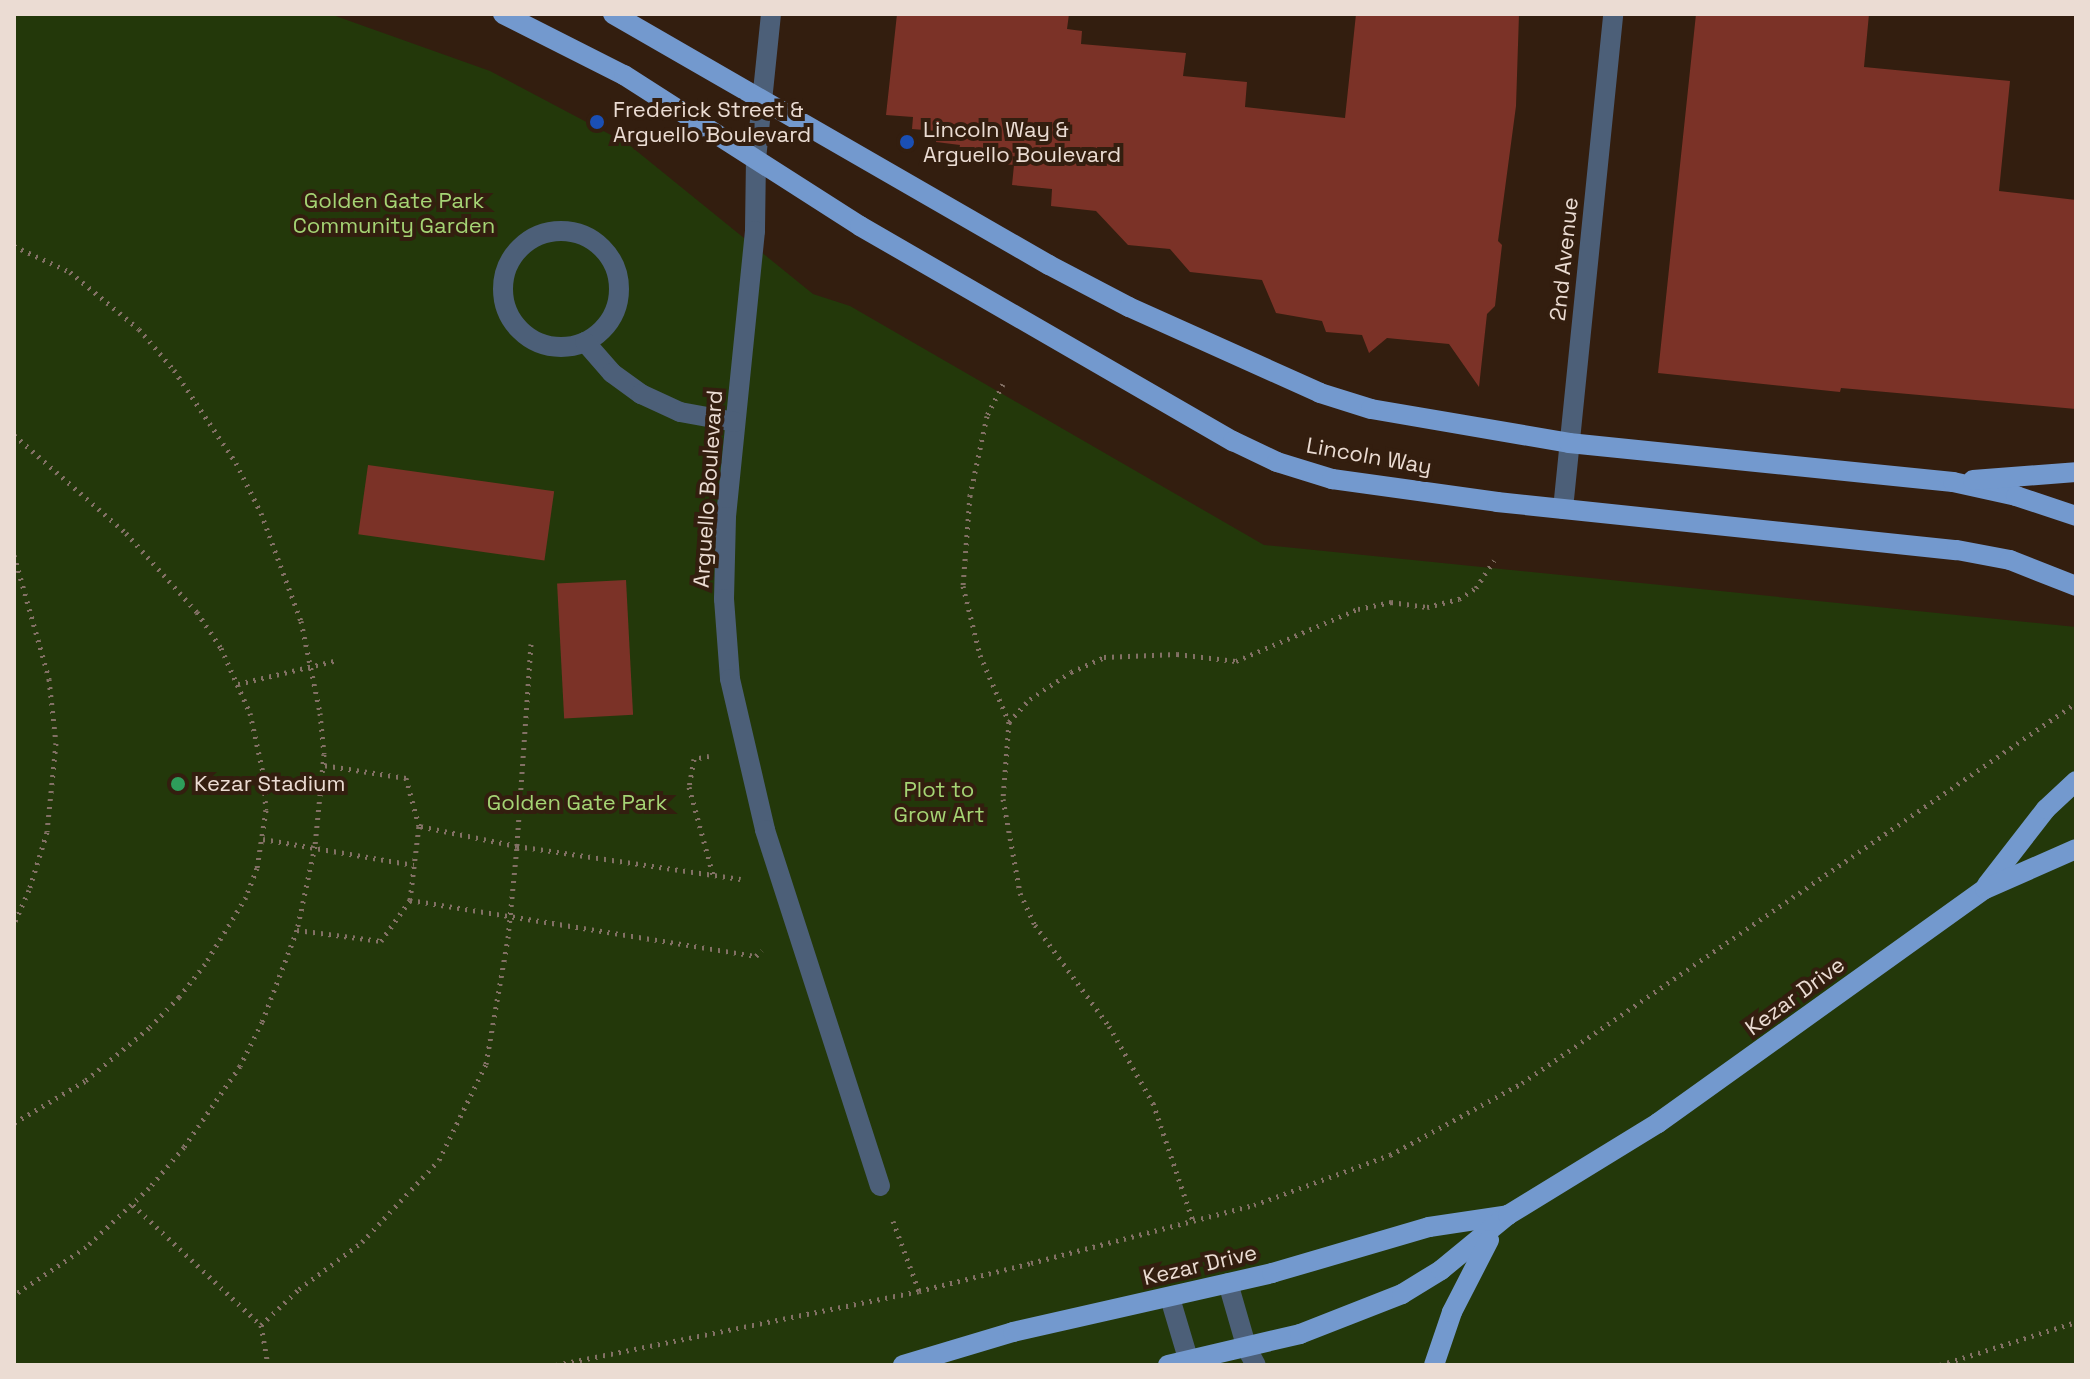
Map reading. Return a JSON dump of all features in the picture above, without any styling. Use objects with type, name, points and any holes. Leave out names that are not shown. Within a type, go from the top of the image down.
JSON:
[{"type":"main road","name":"Lincoln Way","points":[[503,14],[624,75],[860,226],[1233,441],[1277,462],[1332,479],[1563,509],[1957,550],[2010,560],[2076,586]]},
{"type":"main road","name":"Lincoln Way","points":[[613,14],[1049,265],[1267,372],[1371,409],[1569,443],[1953,482]]},
{"type":"main road","points":[[1953,482],[2076,472]]},
{"type":"main road","points":[[1953,482],[2016,496],[2076,516]]},
{"type":"main road","name":"Kezar Drive","points":[[1985,889],[2046,809],[2076,781]]},
{"type":"main road","name":"Kezar Drive","points":[[1168,1365],[1252,1357],[1402,1294],[1441,1270],[1508,1215],[1658,1123],[1985,889],[2076,849]]},
{"type":"main road","points":[[1434,1365],[1467,1278],[1485,1245],[1508,1215]]},
{"type":"main road","name":"Kezar Drive","points":[[903,1365],[1013,1332],[1170,1298],[1429,1227],[1508,1215]]},
{"type":"street","name":"Arguello Boulevard","points":[[771,14],[756,158],[755,231],[726,517],[724,599],[730,679],[782,884],[880,1186]]},
{"type":"street","name":"2nd Avenue","points":[[1563,509],[1613,14]]},
{"type":"street","points":[[561,230],[581,234],[598,244],[611,259],[618,277],[619,297],[613,316],[601,332],[585,342],[566,347],[539,342],[516,327],[506,310],[502,291],[505,273],[513,256],[526,242],[542,234],[561,230]]},
{"type":"street","points":[[585,342],[612,373],[641,394],[680,412],[735,422]]},
{"type":"street","points":[[1228,1283],[1252,1357]]},
{"type":"street","points":[[1170,1298],[1189,1363]]},
{"type":"path","points":[[14,246],[70,272],[103,295],[139,329],[207,416],[261,513],[297,608],[320,713],[323,765],[315,846],[297,930],[262,1022],[240,1066],[184,1147],[133,1205],[76,1255],[14,1295]]},
{"type":"path","points":[[1003,384],[987,416],[970,495],[963,586],[980,655],[1009,722],[1003,799],[1020,893],[1035,925],[1109,1026],[1153,1103],[1193,1221]]},
{"type":"path","points":[[14,435],[126,533],[166,574],[221,648],[250,713],[264,777],[263,839],[246,897],[205,964],[149,1028],[85,1081],[14,1123]]},
{"type":"path","points":[[14,555],[49,679],[56,743],[47,832],[29,890],[14,924]]},
{"type":"path","points":[[1009,722],[1030,699],[1071,672],[1104,657],[1177,654],[1236,661],[1358,609],[1391,602],[1427,607],[1459,599],[1476,588],[1494,560]]},
{"type":"path","points":[[261,1325],[299,1289],[362,1242],[439,1160],[486,1064],[510,917],[531,644]]},
{"type":"path","points":[[238,684],[334,661]]},
{"type":"path","points":[[556,1365],[919,1291],[1254,1205],[1390,1155],[1522,1083],[2076,703]]},
{"type":"path","points":[[713,875],[689,787],[694,759],[746,749]]},
{"type":"path","points":[[297,930],[381,941],[410,900],[419,826],[406,778],[323,765]]},
{"type":"path","points":[[419,826],[517,846],[782,884]]},
{"type":"path","points":[[263,839],[414,865]]},
{"type":"path","points":[[410,900],[756,956],[793,919]]},
{"type":"path","points":[[880,1186],[919,1291]]},
{"type":"path","points":[[133,1205],[261,1325],[268,1365]]},
{"type":"path","points":[[1940,1365],[2076,1322]]},
{"type":"green space","name":"Golden Gate Park","points":[[14,14],[330,14],[490,71],[628,144],[813,294],[850,306],[1264,545],[2076,627],[2076,1365],[14,1365]]},
{"type":"building","points":[[897,14],[1069,14],[1067,29],[1082,31],[1081,44],[1186,53],[1183,76],[1247,82],[1245,107],[1345,118],[1356,14],[1519,14],[1516,106],[1498,241],[1502,245],[1495,306],[1487,314],[1479,387],[1449,344],[1387,338],[1369,353],[1362,335],[1326,332],[1322,321],[1276,313],[1262,280],[1190,272],[1170,249],[1128,245],[1096,211],[1051,206],[1052,189],[1012,185],[1014,165],[958,155],[960,145],[936,142],[937,131],[912,129],[913,117],[886,115]]},
{"type":"building","points":[[1696,14],[1869,14],[1864,67],[2010,81],[1999,191],[2076,200],[2076,409],[1841,388],[1840,392],[1658,373]]},
{"type":"building","points":[[368,465],[554,491],[544,560],[358,534]]},
{"type":"building","points":[[626,580],[633,715],[564,718],[557,584]]},
{"type":"place","name":"Frederick Street & Arguello Boulevard","points":[[597,122]]},
{"type":"place","name":"Lincoln Way & Arguello Boulevard","points":[[907,142]]},
{"type":"place","name":"Kezar Stadium","points":[[178,784]]},
{"type":"park label","name":"Golden Gate Park Community Garden","points":[[394,212]]},
{"type":"park label","name":"Plot to Grow Art","points":[[939,802]]}]
